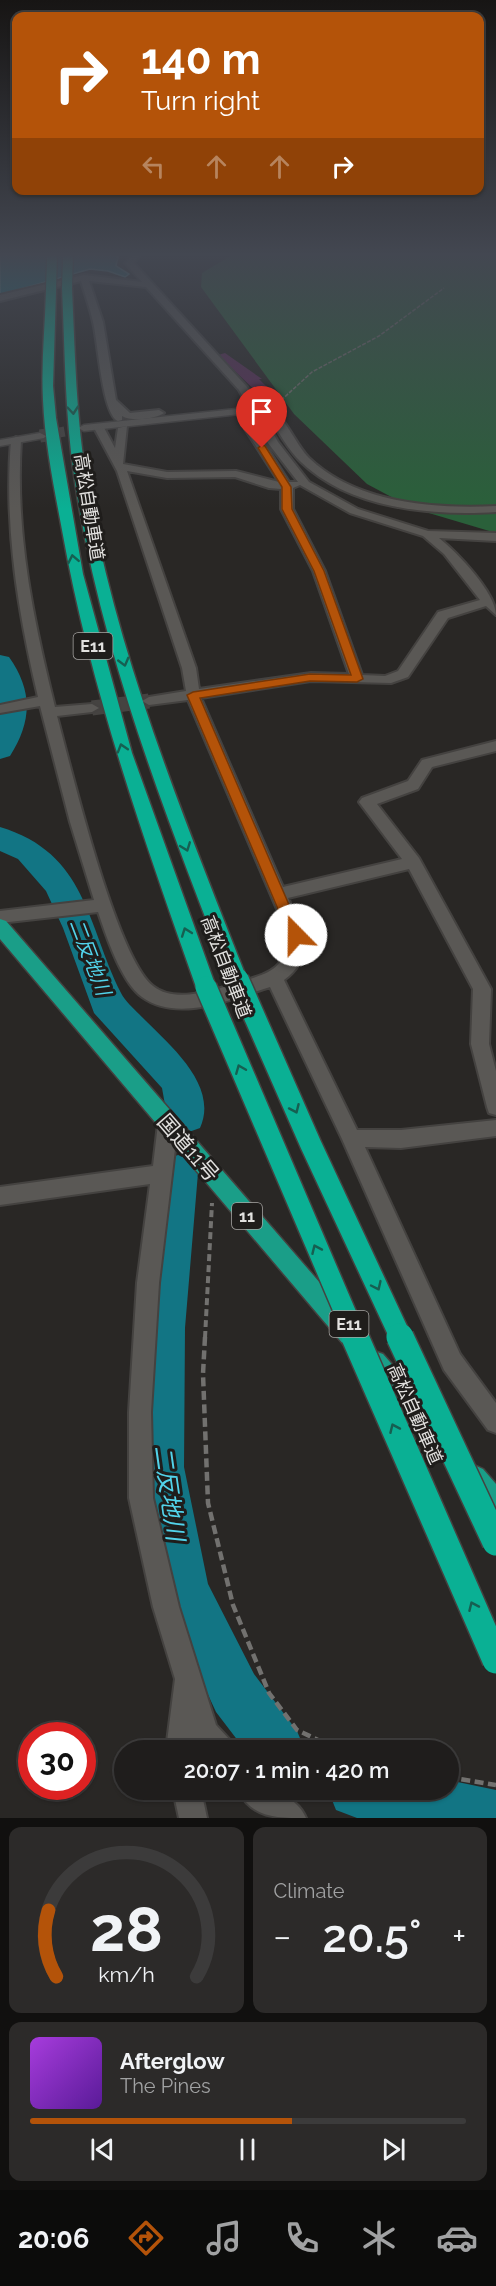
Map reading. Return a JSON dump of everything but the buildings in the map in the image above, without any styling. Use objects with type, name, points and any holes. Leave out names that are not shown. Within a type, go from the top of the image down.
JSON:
[{"type":"highway","name":"高松自動車道","points":[[49,340],[48,388],[57,467],[74,565],[105,695],[144,818],[206,987],[276,1156],[496,1660]]},
{"type":"highway","name":"高松自動車道","points":[[70,340],[78,466],[97,561],[139,713],[173,813],[238,979],[310,1145],[496,1542]]},
{"type":"highway","name":"国道11号","points":[[0,926],[213,1177],[496,1504]]},
{"type":"street","points":[[101,340],[111,401],[120,423],[119,465]]},
{"type":"street","points":[[200,340],[243,389],[273,443],[304,484],[354,511],[427,534],[496,537]]},
{"type":"street","points":[[111,401],[128,416],[159,413]]},
{"type":"street","points":[[84,428],[255,410],[270,412],[305,460],[339,484],[375,498],[479,511],[496,509]]},
{"type":"street","points":[[16,440],[13,488],[16,546],[29,628],[102,905],[129,969],[145,991],[166,1001],[185,1002],[275,979],[293,962],[296,946],[293,926],[193,695],[189,668],[119,465],[99,426]]},
{"type":"street","points":[[250,429],[287,487],[287,509],[319,571],[357,679]]},
{"type":"street","points":[[0,443],[40,436]]},
{"type":"street","points":[[119,465],[167,475],[236,474],[273,486],[287,487],[304,484]]},
{"type":"street","points":[[427,534],[448,551],[492,607]]},
{"type":"street","points":[[149,700],[310,677],[386,680],[403,674],[443,615],[456,609],[492,607]]},
{"type":"street","points":[[0,709],[48,706],[92,708]]},
{"type":"street","points":[[496,746],[427,763],[413,785],[367,802],[413,862],[482,988],[480,1044],[496,1107]]},
{"type":"street","points":[[279,894],[413,862]]},
{"type":"street","points":[[0,917],[102,905]]},
{"type":"street","points":[[275,979],[351,1138],[452,1362],[496,1422]]},
{"type":"street","points":[[168,1124],[148,1283],[140,1412],[141,1498],[166,1607],[205,1733],[211,1740]]},
{"type":"street","points":[[351,1138],[400,1139],[496,1128]]},
{"type":"street","points":[[0,1196],[160,1174]]},
{"type":"street","points":[[181,1740],[187,1674]]},
{"type":"street","points":[[190,1800],[193,1818]]},
{"type":"street","points":[[262,1800],[292,1818]]},
{"type":"path","points":[[270,412],[312,372],[372,340]]},
{"type":"path","points":[[213,1177],[203,1374],[208,1503],[233,1605],[269,1693],[297,1730],[318,1740]]},
{"type":"path","points":[[459,1780],[496,1785]]},
{"type":"green space","points":[[240,340],[496,340],[496,533],[412,508],[367,484],[294,414]]},
{"type":"waterway","name":"二反地川","points":[[0,663],[10,684],[14,706],[11,728],[0,749]]},
{"type":"waterway","name":"二反地川","points":[[0,838],[29,851],[59,884],[80,928],[107,1003],[175,1077],[184,1095],[186,1116]]},
{"type":"waterway","name":"二反地川","points":[[178,1173],[163,1328],[160,1467],[184,1589],[235,1693],[270,1740]]},
{"type":"waterway","name":"二反地川","points":[[397,1800],[496,1818]]},
{"type":"tunnel","points":[[47,435],[40,436],[84,428]]},
{"type":"tunnel","points":[[92,708],[149,701]]},
{"type":"route","points":[[262,448],[287,487],[287,509],[319,571],[357,679],[310,677],[193,695],[296,935]]}]
